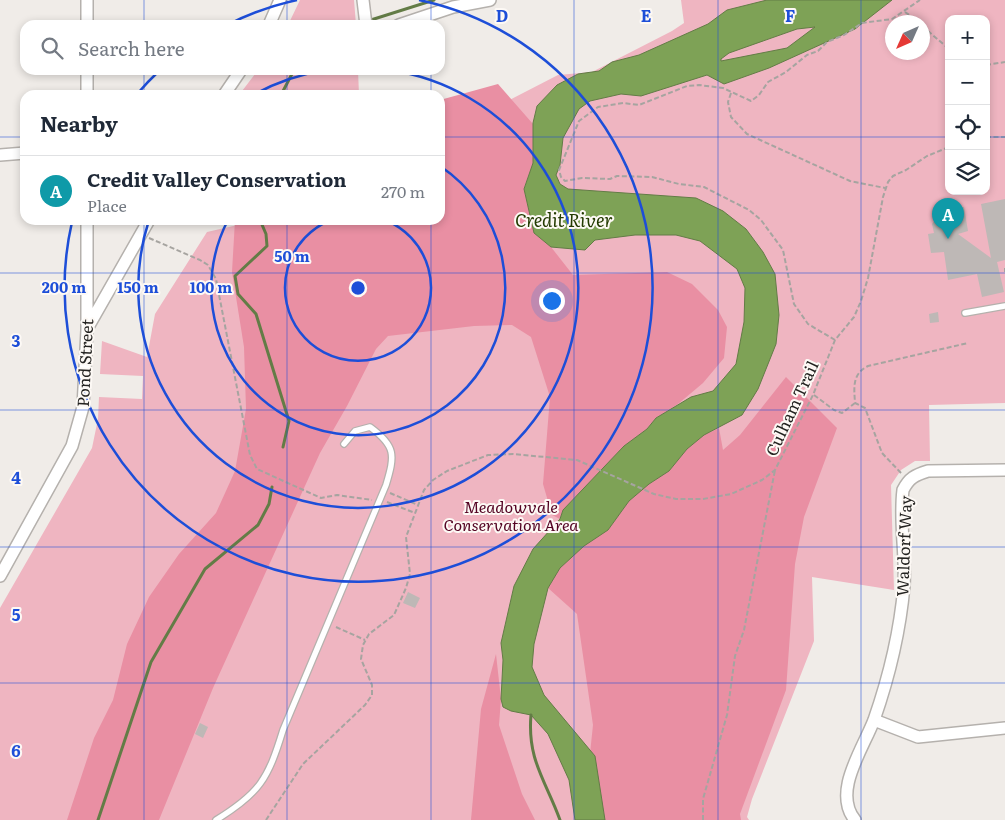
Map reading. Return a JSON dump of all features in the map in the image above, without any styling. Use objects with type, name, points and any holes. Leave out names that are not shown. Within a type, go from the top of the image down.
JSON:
[{"type":"street","points":[[87,0],[87,20]]},
{"type":"street","points":[[271,20],[280,0]]},
{"type":"street","points":[[363,0],[365,20]]},
{"type":"street","points":[[414,20],[454,7],[490,0]]},
{"type":"street","points":[[87,75],[88,90]]},
{"type":"street","points":[[227,90],[238,75]]},
{"type":"street","points":[[0,156],[20,154]]},
{"type":"street","name":"Pond Street","points":[[0,576],[72,446],[83,407],[87,330],[87,225]]},
{"type":"street","points":[[87,330],[146,225]]},
{"type":"street","name":"Waldorf Way","points":[[854,820],[850,815],[845,794],[874,720],[895,650],[904,585],[902,497],[908,480],[917,474],[928,471],[1005,470]]},
{"type":"street","points":[[874,720],[918,737],[1005,728]]},
{"type":"lane","points":[[965,313],[1005,306]]},
{"type":"lane","points":[[216,820],[252,796],[264,781],[379,500],[393,461],[386,439],[370,427],[355,431],[344,444]]},
{"type":"path","points":[[835,340],[808,324],[794,304],[782,250],[761,220],[749,210],[704,187],[679,184],[652,177],[617,176],[610,179],[582,178],[565,181],[561,177],[559,170],[579,121],[598,108],[623,103],[640,105],[687,86],[699,85],[723,88],[751,101],[759,95],[768,82],[786,72],[807,55],[818,51],[827,42],[844,35],[862,22],[892,20],[920,0]]},
{"type":"path","points":[[905,12],[909,15]]},
{"type":"path","points":[[930,33],[945,46]]},
{"type":"path","points":[[990,64],[1005,62]]},
{"type":"path","points":[[731,93],[728,102],[731,117],[747,134],[850,181],[878,185],[885,188],[893,176],[927,156],[945,149]]},
{"type":"path","points":[[990,137],[1005,137]]},
{"type":"path","name":"Culham Trail","points":[[366,640],[369,634],[394,615],[410,574],[410,557],[406,537],[424,490],[433,480],[447,471],[488,454],[563,457],[592,466],[654,494],[676,498],[703,499],[731,494],[762,480],[775,470],[813,394],[835,340],[854,317],[861,301],[868,278],[885,188]]},
{"type":"path","points":[[141,234],[169,249],[200,260],[208,265],[216,279],[250,455],[257,469],[321,498],[337,495],[379,500],[415,513]]},
{"type":"path","points":[[855,403],[854,381],[860,370],[868,366],[968,343]]},
{"type":"path","points":[[813,394],[834,410],[842,413],[855,403]]},
{"type":"path","points":[[855,403],[865,408],[885,458],[908,480]]},
{"type":"path","points":[[703,820],[704,799],[727,715],[735,656],[744,630],[775,470]]},
{"type":"path","points":[[383,490],[418,505]]},
{"type":"path","points":[[266,820],[303,764],[365,705],[372,695],[372,685],[361,659],[366,640],[328,623]]},
{"type":"green space","points":[[300,0],[354,0],[356,20],[290,20]]},
{"type":"green space","name":"Meadowvale Conservation Area","points":[[681,0],[1005,0],[1005,403],[929,405],[930,461],[915,461],[901,470],[891,485],[894,590],[812,577],[814,641],[752,799],[747,817],[749,820],[0,820],[0,608],[92,448],[98,419],[99,397],[142,399],[143,376],[100,374],[102,341],[147,357],[155,314],[207,232],[238,225],[445,225],[445,210],[498,106],[558,75],[592,72],[684,23]]},
{"type":"green space","points":[[254,75],[358,75],[359,90],[243,90]]},
{"type":"shaded area","points":[[498,84],[533,124],[533,163],[524,189],[534,233],[551,247],[573,275],[667,272],[692,284],[718,310],[727,327],[724,358],[703,383],[678,404],[656,418],[647,429],[624,446],[563,510],[560,519],[552,515],[543,484],[550,397],[531,337],[512,325],[474,326],[388,336],[376,349],[320,453],[213,688],[159,820],[67,820],[94,738],[113,700],[127,644],[149,597],[179,554],[216,513],[235,471],[246,409],[244,347],[232,272],[235,225],[445,225],[445,99]]},
{"type":"shaded area","points":[[786,377],[837,428],[804,517],[795,564],[786,690],[740,814],[741,820],[595,820],[587,782],[593,725],[577,614],[548,588],[560,568],[584,546],[608,530],[629,501],[649,484],[669,471],[687,449],[704,435],[719,428],[723,450],[740,435]]},
{"type":"shaded area","points":[[496,654],[501,699],[499,725],[522,794],[535,820],[471,820],[481,709]]},
{"type":"water","name":"Credit River","points":[[767,0],[892,0],[855,29],[769,68],[724,84],[707,75],[641,96],[621,94],[590,101],[579,109],[563,138],[560,165],[556,175],[560,184],[568,189],[696,198],[723,211],[746,229],[763,252],[775,274],[779,315],[776,344],[758,389],[742,415],[704,435],[687,449],[669,471],[649,484],[629,501],[608,530],[584,546],[560,568],[548,588],[534,644],[532,667],[544,695],[595,756],[605,820],[575,820],[569,780],[548,734],[531,715],[511,711],[503,707],[501,699],[503,660],[501,643],[514,586],[533,549],[560,519],[563,510],[624,446],[647,429],[656,418],[691,397],[713,391],[736,364],[744,322],[745,288],[737,269],[700,241],[676,235],[635,235],[595,240],[585,250],[551,247],[534,233],[524,189],[533,163],[533,123],[537,106],[557,85],[578,74],[599,71],[612,62],[639,55],[708,24],[727,10]],"holes":[[[815,27],[787,48],[721,61],[729,53],[797,29]]]},
{"type":"building","points":[[1005,199],[1005,260],[997,262],[1004,292],[982,297],[977,274],[948,280],[944,252],[931,253],[928,234],[934,233],[932,224],[937,217],[945,216],[945,210],[964,207],[968,231],[958,234],[991,258],[981,204]]},
{"type":"building","points":[[938,312],[939,322],[930,323],[929,314]]},
{"type":"building","points":[[408,592],[420,598],[415,608],[403,603]]},
{"type":"building","points":[[200,723],[208,727],[203,738],[195,734]]},
{"type":"waterway","points":[[371,20],[434,0]]},
{"type":"waterway","points":[[284,90],[291,75]]},
{"type":"waterway","points":[[262,225],[266,234],[267,246],[235,276],[238,294],[256,314],[289,421],[283,447]]},
{"type":"waterway","points":[[98,820],[151,662],[205,569],[258,525],[269,504],[272,487]]},
{"type":"waterway","points":[[531,715],[532,745],[535,758],[560,820]]},
{"type":"place","name":"Credit Valley Conservation","points":[[948,239]]}]
